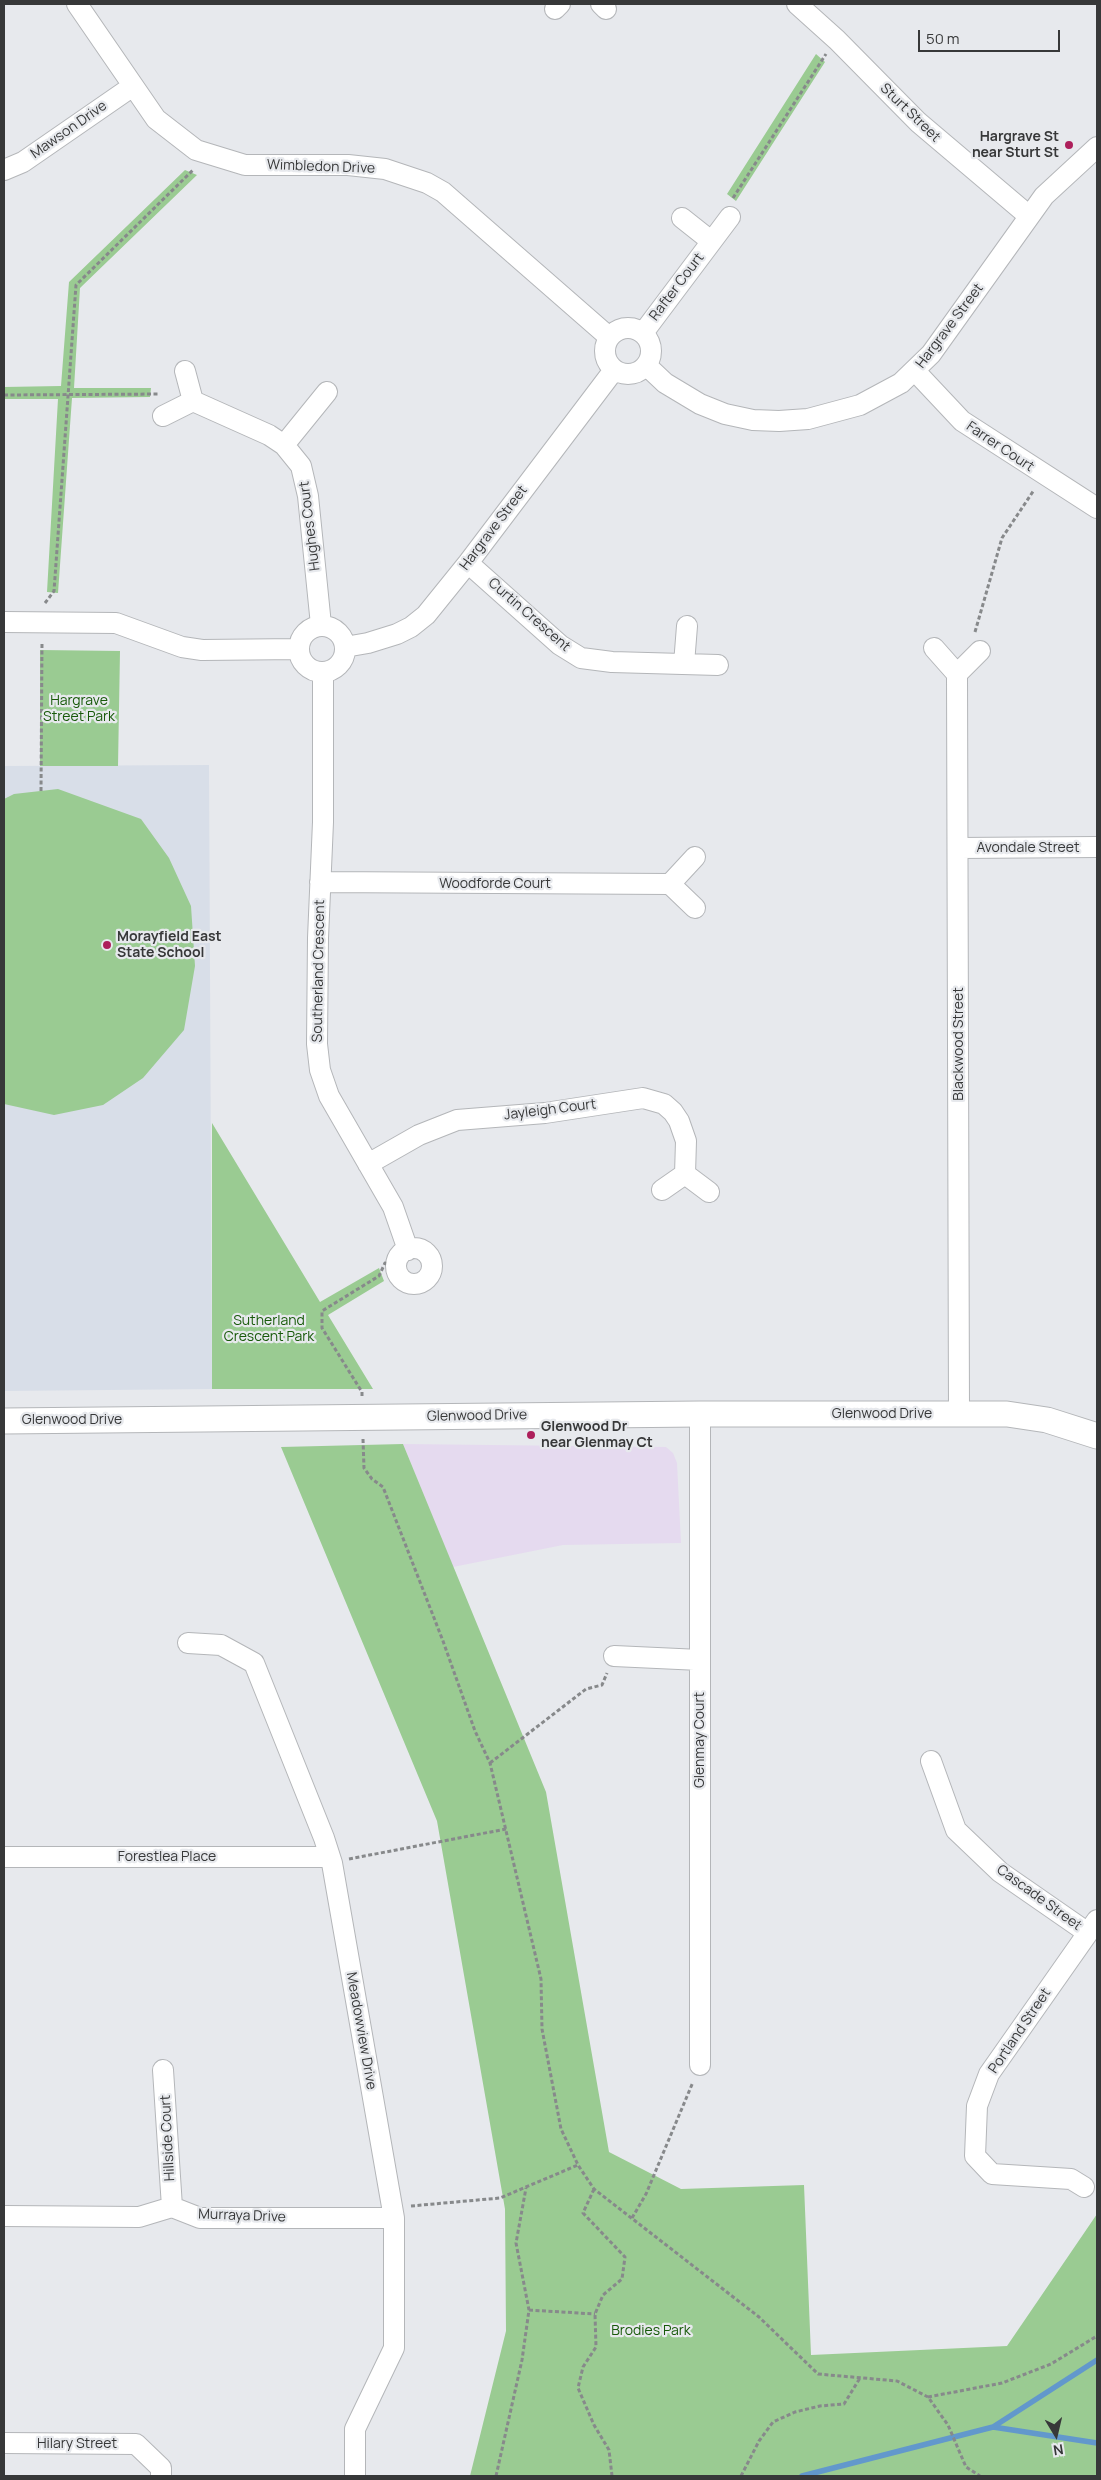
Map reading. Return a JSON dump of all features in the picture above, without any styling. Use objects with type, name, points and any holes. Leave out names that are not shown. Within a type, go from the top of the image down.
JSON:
[{"type":"street","name":"Wimbledon Drive","points":[[77,4],[162,125],[196,150],[220,159],[246,165],[348,166],[385,169],[427,183],[443,192],[609,337]]},
{"type":"street","name":"Sturt Street","points":[[797,4],[837,40],[918,122],[1029,216]]},
{"type":"street","name":"Mawson Drive","points":[[4,170],[24,162],[133,86]]},
{"type":"street","name":"Hargrave Street","points":[[646,366],[665,383],[700,404],[726,414],[753,420],[779,421],[835,414],[860,405],[901,383],[915,371],[950,330],[1029,216],[1060,179],[1097,147]]},
{"type":"street","name":"Rafter Court","points":[[643,333],[730,217]]},
{"type":"street","name":"Rafter Court","points":[[682,218],[711,241]]},
{"type":"street","points":[[622,329],[636,329],[643,333],[648,339],[652,352],[646,366],[634,374],[620,373],[614,370],[606,358],[606,344],[609,337],[622,329]]},
{"type":"street","name":"Hargrave Street","points":[[345,647],[382,640],[411,627],[439,601],[614,370]]},
{"type":"street","points":[[163,416],[193,401],[184,371]]},
{"type":"street","name":"Farrer Court","points":[[915,371],[962,421],[1043,475],[1097,508]]},
{"type":"street","points":[[284,445],[327,392]]},
{"type":"street","name":"Hughes Court","points":[[193,401],[269,436],[284,445],[301,466],[306,479],[321,626]]},
{"type":"street","name":"Curtin Crescent","points":[[468,563],[560,644],[581,658],[612,662],[718,665]]},
{"type":"street","points":[[4,622],[116,623],[174,644],[202,650],[299,649]]},
{"type":"street","points":[[321,626],[335,629],[344,640],[345,647],[342,661],[337,666],[323,672],[309,667],[304,662],[299,649],[303,636],[308,630],[321,626]]},
{"type":"street","points":[[684,664],[687,626]]},
{"type":"street","points":[[934,648],[957,674],[980,651]]},
{"type":"street","name":"Southerland Crescent","points":[[323,672],[317,1044],[320,1070],[329,1096],[393,1207],[403,1257]]},
{"type":"street","name":"Blackwood Street","points":[[957,674],[959,848],[959,1413]]},
{"type":"street","name":"Avondale Street","points":[[959,848],[1097,847]]},
{"type":"street","points":[[695,857],[670,884],[695,908]]},
{"type":"street","name":"Woodforde Court","points":[[320,882],[670,884]]},
{"type":"street","name":"Jayleigh Court","points":[[368,1164],[419,1135],[457,1120],[545,1113],[643,1098],[664,1104],[679,1121],[686,1141],[685,1174]]},
{"type":"street","points":[[662,1190],[685,1174],[709,1192]]},
{"type":"street","name":"Glenwood Drive","points":[[4,1421],[959,1413],[1026,1416],[1067,1425],[1097,1436]]},
{"type":"street","name":"Glenmay Court","points":[[700,1414],[700,2065]]},
{"type":"street","name":"Meadowview Drive","points":[[188,1644],[222,1645],[254,1663],[331,1860],[393,2213],[394,2348],[355,2429],[355,2476]]},
{"type":"street","points":[[614,1656],[700,1660]]},
{"type":"street","name":"Cascade Street","points":[[930,1761],[956,1830],[1000,1872],[1092,1927]]},
{"type":"street","name":"Forestlea Place","points":[[4,1857],[331,1860]]},
{"type":"street","name":"Portland Street","points":[[1084,2187],[1071,2178],[992,2174],[975,2156],[977,2106],[989,2074],[1092,1927]]},
{"type":"street","name":"Hillside Court","points":[[164,2070],[172,2207]]},
{"type":"street","points":[[4,2216],[139,2217],[172,2207]]},
{"type":"street","name":"Murraya Drive","points":[[172,2207],[200,2218],[393,2213]]},
{"type":"street","name":"Hilary Street","points":[[4,2443],[136,2444],[161,2468],[161,2476]]},
{"type":"path","points":[[730,217],[729,205],[820,60],[837,40]]},
{"type":"path","points":[[43,606],[54,591],[76,285],[193,170],[195,162]]},
{"type":"path","points":[[4,395],[170,395],[193,401]]},
{"type":"path","points":[[980,651],[973,638],[1002,538],[1043,475]]},
{"type":"path","points":[[41,791],[42,634]]},
{"type":"path","points":[[362,1399],[362,1392],[322,1328],[322,1311],[378,1276],[385,1263],[403,1257]]},
{"type":"path","points":[[362,1436],[364,1468],[372,1479],[383,1487],[443,1640],[475,1730],[490,1763],[541,1979],[542,2029],[561,2130],[578,2165],[594,2189],[759,2317],[818,2374],[897,2381],[928,2397],[948,2425],[957,2450],[966,2467],[980,2476]]},
{"type":"path","points":[[490,1763],[586,1689],[602,1685],[614,1656]]},
{"type":"path","points":[[331,1860],[506,1829]]},
{"type":"path","points":[[632,2218],[646,2194],[700,2065]]},
{"type":"path","points":[[393,2213],[500,2198],[578,2165]]},
{"type":"path","points":[[496,2476],[522,2360],[529,2310],[516,2243],[526,2188]]},
{"type":"path","points":[[594,2189],[583,2213],[625,2256],[622,2279],[603,2296],[594,2314],[596,2347],[583,2367],[578,2388],[594,2425],[609,2450],[612,2476]]},
{"type":"path","points":[[529,2310],[594,2314]]},
{"type":"path","points":[[928,2397],[1002,2383],[1051,2364],[1097,2336]]},
{"type":"path","points":[[741,2476],[759,2441],[773,2422],[795,2412],[820,2406],[844,2404],[860,2378]]},
{"type":"shaded area","name":"Morayfield East State School","points":[[209,765],[212,1389],[4,1391],[4,766]]},
{"type":"shaded area","points":[[403,1444],[666,1447],[673,1453],[677,1463],[681,1543],[563,1545],[453,1567]]},
{"type":"green space","points":[[816,54],[825,62],[736,201],[727,194]]},
{"type":"green space","points":[[185,170],[197,175],[80,288],[74,388],[151,388],[150,397],[72,398],[58,593],[47,592],[58,399],[4,399],[4,387],[61,386],[69,282]]},
{"type":"green space","name":"Hargrave Street Park","points":[[40,650],[120,651],[118,766],[40,766]]},
{"type":"green space","points":[[58,789],[141,819],[169,858],[191,906],[195,966],[184,1030],[143,1078],[103,1105],[54,1115],[4,1104],[4,799],[14,794]]},
{"type":"green space","name":"Sutherland Crescent Park","points":[[212,1123],[320,1302],[379,1268],[384,1281],[328,1315],[373,1389],[212,1389]]},
{"type":"green space","name":"Brodies Park","points":[[403,1444],[546,1792],[609,2152],[681,2189],[804,2185],[811,2355],[1007,2346],[1097,2214],[1097,2476],[470,2476],[506,2331],[505,2209],[437,1821],[281,1447]]},
{"type":"waterway","points":[[802,2476],[993,2427],[1097,2360]]},
{"type":"waterway","points":[[993,2427],[1097,2443]]},
{"type":"place","name":"Hargrave St near Sturt St","points":[[1069,145]]},
{"type":"place","name":"Morayfield East State School","points":[[107,945]]},
{"type":"place","name":"Glenwood Dr near Glenmay Ct","points":[[531,1435]]}]
